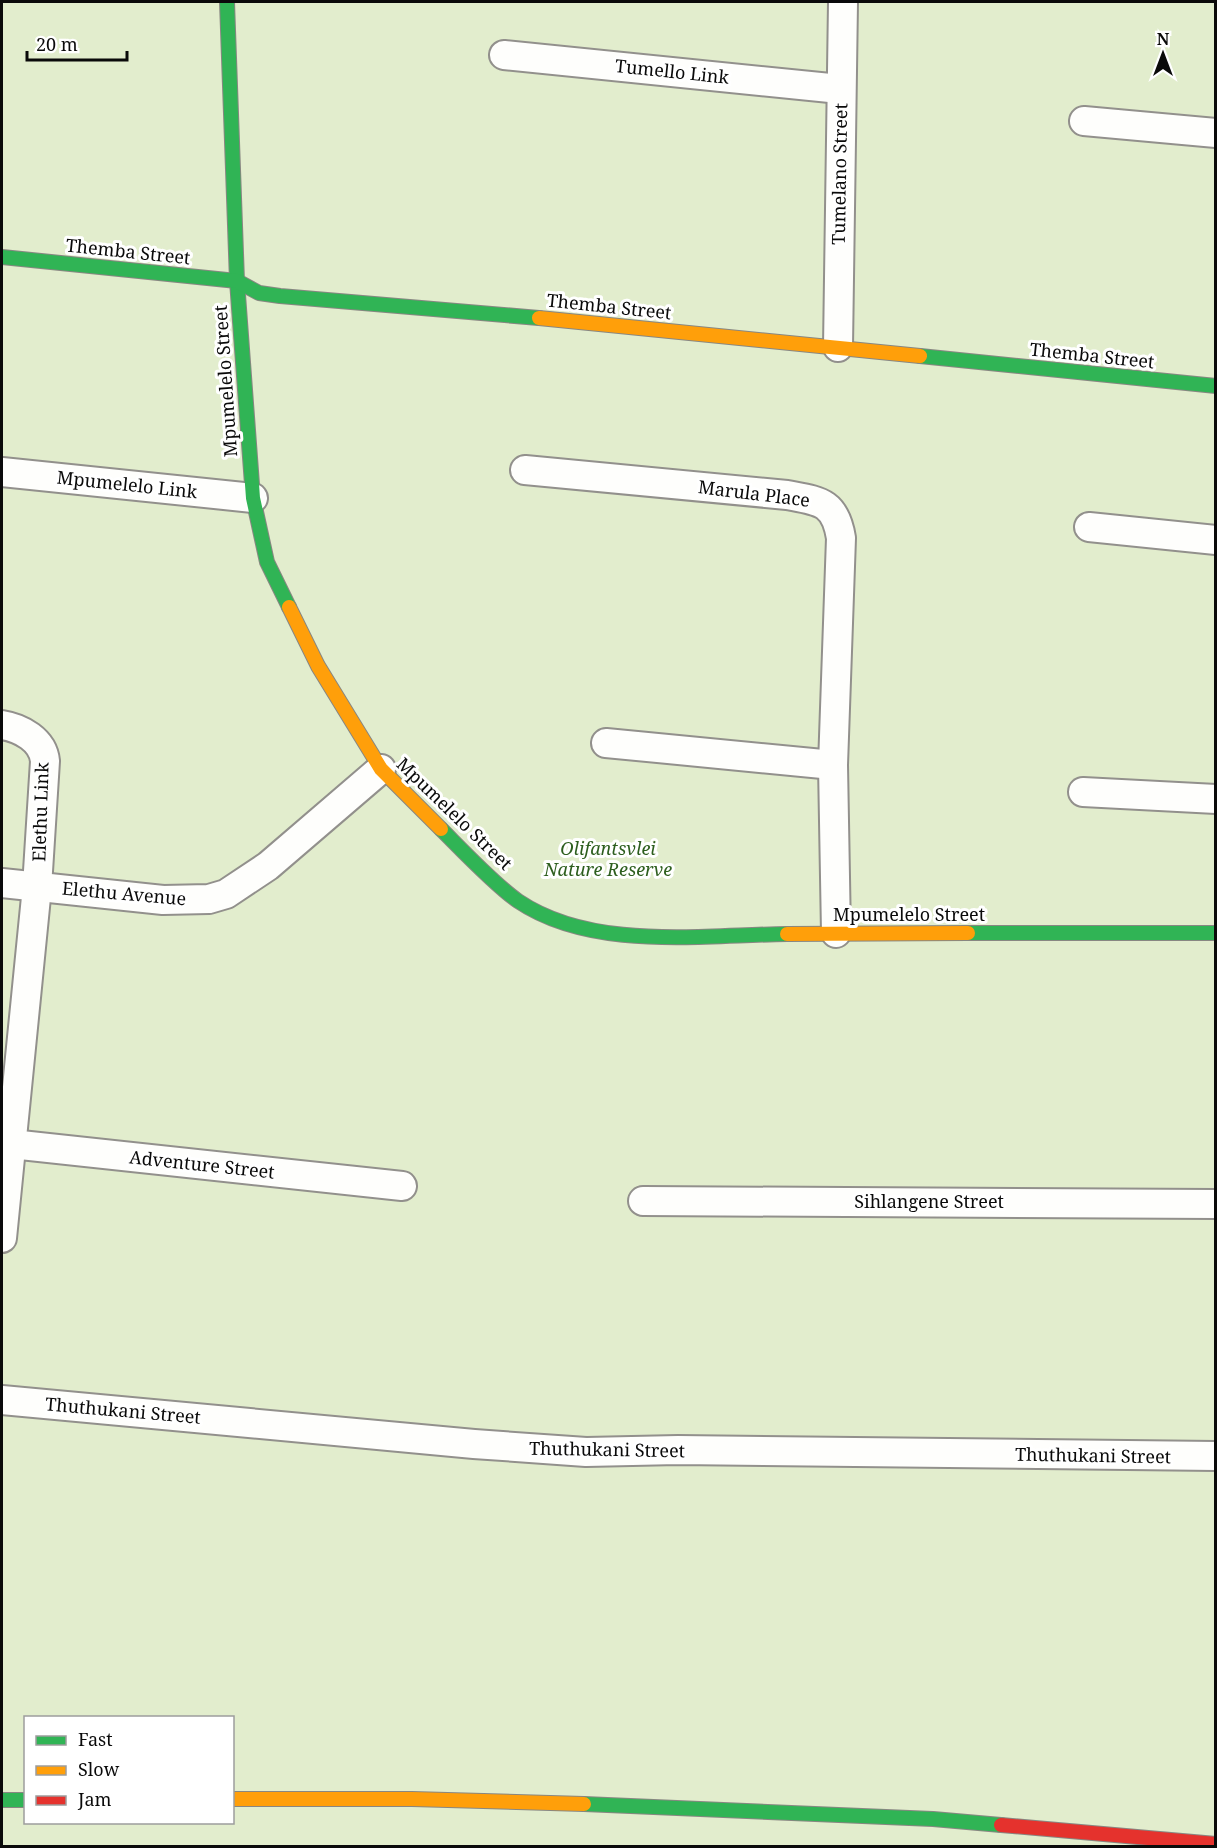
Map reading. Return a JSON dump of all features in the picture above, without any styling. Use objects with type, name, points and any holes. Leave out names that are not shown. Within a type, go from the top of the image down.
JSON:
[{"type":"main road","name":"Mpumelelo Street","points":[[227,2],[237,281],[253,498],[267,562],[318,666],[381,769],[453,841],[518,900],[561,922],[590,932],[625,936],[836,933],[1215,933]]},
{"type":"main road","name":"Themba Street","points":[[2,257],[237,281],[259,293],[280,296],[369,301],[1215,386]]},
{"type":"main road","points":[[234,1799],[412,1799],[671,1807],[933,1819],[1215,1844]]},
{"type":"main road","points":[[2,1800],[24,1800]]},
{"type":"street","name":"Tumelano Street","points":[[838,347],[843,2]]},
{"type":"street","name":"Tumello Link","points":[[504,55],[840,89]]},
{"type":"street","points":[[1084,121],[1215,134]]},
{"type":"street","name":"Marula Place","points":[[525,470],[787,495],[828,506],[835,516],[841,538],[833,765],[836,933]]},
{"type":"street","name":"Mpumelelo Link","points":[[2,472],[253,498]]},
{"type":"street","points":[[1089,527],[1215,540]]},
{"type":"street","name":"Elethu Link","points":[[2,725],[24,732],[36,743],[44,756],[38,887]]},
{"type":"street","points":[[606,743],[833,765]]},
{"type":"street","name":"Elethu Avenue","points":[[2,884],[163,900],[199,900],[226,894],[268,866],[381,769]]},
{"type":"street","points":[[1083,792],[1215,799]]},
{"type":"street","points":[[2,1239],[6,1144],[38,887]]},
{"type":"street","name":"Adventure Street","points":[[6,1144],[402,1186]]},
{"type":"street","name":"Sihlangene Street","points":[[643,1201],[1215,1204]]},
{"type":"street","name":"Thuthukani Street","points":[[2,1400],[586,1452],[678,1450],[1215,1456]]},
{"type":"green space","name":"Olifantsvlei Nature Reserve","points":[[2,2],[1215,2],[1215,1846],[2,1846]]},
{"type":"traffic: fast","points":[[227,2],[237,281],[253,498],[267,562],[289,607]]},
{"type":"traffic: fast","points":[[2,257],[237,281],[259,293],[280,296],[539,318]]},
{"type":"traffic: fast","points":[[920,356],[1216,386]]},
{"type":"traffic: fast","points":[[441,829],[489,877],[518,901],[547,917],[579,927],[613,934],[648,937],[787,934]]},
{"type":"traffic: fast","points":[[968,933],[1216,933]]},
{"type":"traffic: fast","points":[[2,1800],[24,1800]]},
{"type":"traffic: fast","points":[[584,1804],[933,1819],[1001,1825]]},
{"type":"traffic: slow","points":[[539,318],[920,356]]},
{"type":"traffic: slow","points":[[289,607],[318,666],[381,769],[441,829]]},
{"type":"traffic: slow","points":[[787,934],[968,933]]},
{"type":"traffic: slow","points":[[234,1799],[412,1799],[584,1804]]},
{"type":"traffic: jam","points":[[1001,1825],[1216,1844]]}]
